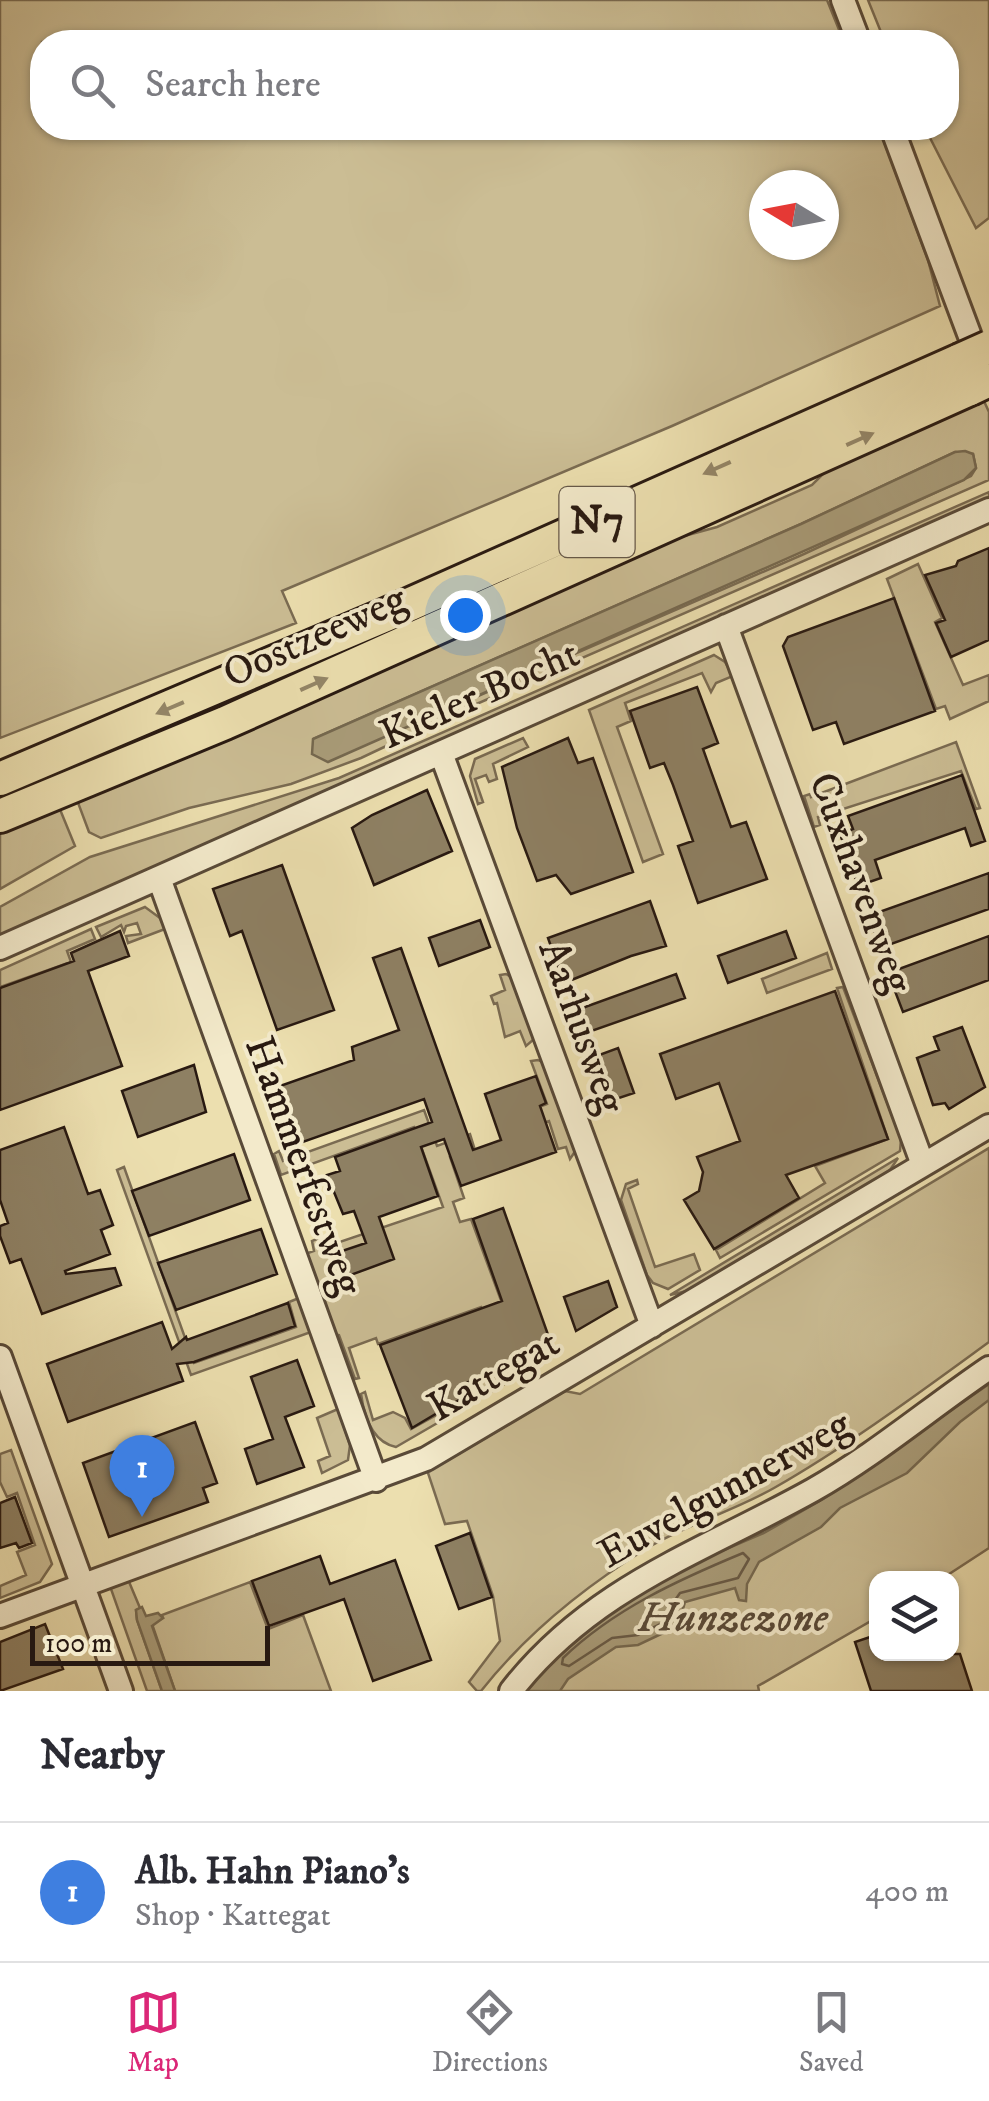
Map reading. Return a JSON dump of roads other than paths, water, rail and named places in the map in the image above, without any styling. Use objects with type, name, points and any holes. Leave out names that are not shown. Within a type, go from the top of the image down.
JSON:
[{"type":"highway","name":"Oostzeeweg","points":[[0,779],[976,363]]},
{"type":"highway","name":"Oostzeeweg","points":[[0,816],[261,708],[976,363]]},
{"type":"highway","name":"N7","points":[[0,765],[89,742]]},
{"type":"street","points":[[843,0],[854,30]]},
{"type":"street","points":[[896,140],[976,363]]},
{"type":"street","name":"Kieler Bocht","points":[[0,948],[989,510]]},
{"type":"street","name":"Cuxhavenweg","points":[[726,626],[923,1166]]},
{"type":"street","name":"Aarhusweg","points":[[441,753],[652,1326]]},
{"type":"street","name":"Hammerfestweg","points":[[159,878],[376,1480]]},
{"type":"street","name":"Kattegat","points":[[0,1616],[82,1583],[376,1480],[469,1436],[989,1126]]},
{"type":"street","points":[[0,1357],[121,1691]]},
{"type":"street","name":"Euvelgunnerweg","points":[[511,1691],[546,1649],[601,1604],[655,1570],[840,1474],[989,1368]]},
{"type":"water","points":[[955,452],[973,454],[976,468],[964,480],[328,762],[312,754],[313,739]]},
{"type":"water","points":[[989,1384],[989,1400],[907,1473],[840,1508],[821,1527],[759,1562],[747,1584],[746,1601],[739,1600],[735,1588],[685,1602],[678,1626],[638,1645],[616,1647],[568,1679],[560,1691],[520,1691],[601,1612],[691,1564],[764,1533],[823,1499]]},
{"type":"water","points":[[142,1607],[146,1616],[158,1613],[163,1618],[152,1626],[175,1691],[162,1691],[137,1620],[136,1610]]},
{"type":"place","name":"Alb. Hahn Piano's","points":[[142,1517]]},
{"type":"park label","name":"Hunzezone","points":[[733,1619]]}]
